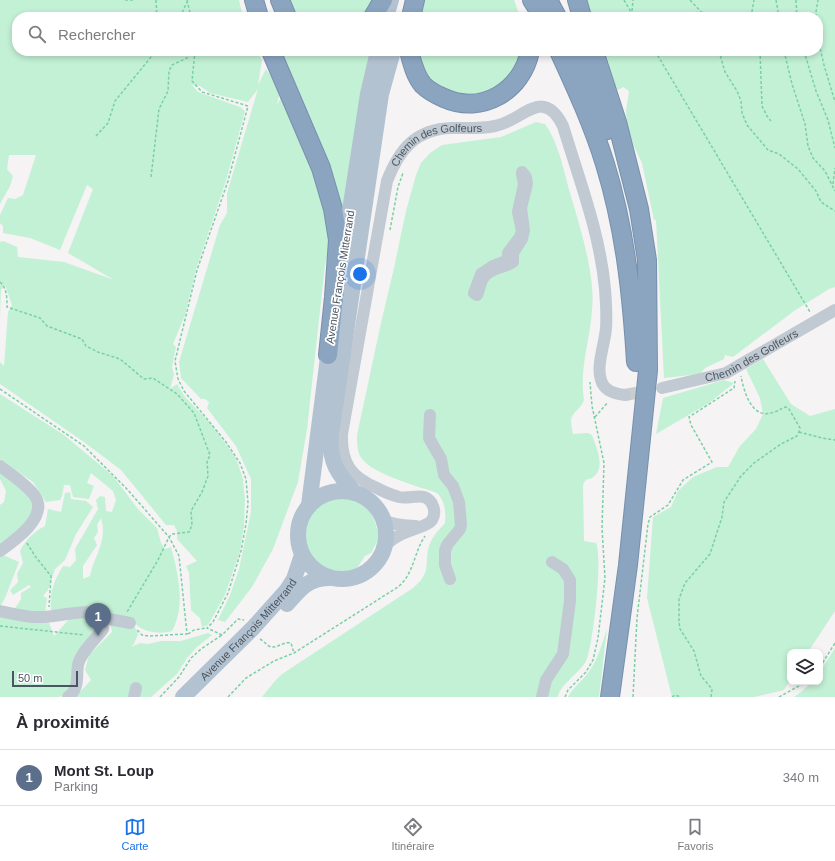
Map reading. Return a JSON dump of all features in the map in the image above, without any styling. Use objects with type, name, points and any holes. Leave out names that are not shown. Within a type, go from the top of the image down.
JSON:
[{"type":"highway","points":[[254,0],[258,12]]},
{"type":"highway","points":[[280,0],[285,12]]},
{"type":"highway","points":[[376,12],[383,0]]},
{"type":"highway","points":[[412,12],[415,0]]},
{"type":"highway","points":[[522,0],[526,12]]},
{"type":"highway","points":[[532,0],[540,12]]},
{"type":"highway","points":[[548,0],[554,12]]},
{"type":"highway","points":[[577,0],[581,12]]},
{"type":"highway","points":[[273,56],[321,168],[333,208],[338,240],[328,355]]},
{"type":"highway","points":[[411,56],[416,72],[424,85],[436,94],[448,100],[463,104],[492,100],[507,91],[515,83],[523,71],[529,56]]},
{"type":"highway","points":[[562,56],[586,110],[605,164],[628,264],[634,315],[640,445]]},
{"type":"highway","points":[[577,56],[600,110],[617,161],[632,219],[640,261],[647,312]]},
{"type":"highway","points":[[596,56],[617,122],[639,209],[647,260],[648,370],[628,565],[611,694]]},
{"type":"main road","points":[[387,12],[391,0]]},
{"type":"main road","points":[[404,12],[408,0]]},
{"type":"main road","name":"Avenue François Mitterrand","points":[[309,505],[328,355],[368,94],[377,56]]},
{"type":"main road","name":"Avenue François Mitterrand","points":[[355,493],[339,475],[333,463],[330,442],[381,94],[392,56]]},
{"type":"main road","points":[[338,491],[355,493],[370,501],[381,515],[386,532],[385,546],[375,564],[362,575],[345,580],[328,578],[313,569],[302,555],[297,538],[299,521],[309,505],[322,495],[338,491]]},
{"type":"main road","name":"Avenue François Mitterrand","points":[[183,697],[253,628],[287,590],[294,578],[302,555]]},
{"type":"main road","name":"Avenue François Mitterrand","points":[[196,697],[258,637],[307,583],[318,578],[328,578]]},
{"type":"street","name":"Chemin des Golfeurs","points":[[385,546],[390,541],[402,534],[423,530],[432,520],[434,508],[431,502],[425,498],[419,496],[404,498],[398,497],[366,484],[348,467],[343,456],[342,446],[344,426],[387,181],[394,162],[414,140],[439,130],[451,128],[474,129],[497,126],[540,106],[554,110],[563,126],[586,200],[601,261],[607,309],[606,329],[600,372],[601,381],[605,388],[618,395],[625,395]]},
{"type":"street","points":[[522,172],[526,177],[521,208],[524,227],[522,239],[513,253],[512,262],[499,267],[486,275],[478,294],[477,295],[474,293],[481,274],[493,266],[508,260],[508,253],[521,235],[518,212],[524,184],[522,172]]},
{"type":"street","name":"Chemin des Golfeurs","points":[[662,388],[726,373],[835,310]]},
{"type":"street","points":[[430,415],[429,438],[441,459],[444,475],[453,486],[459,502],[460,529],[447,545],[445,551],[445,565],[450,580]]},
{"type":"street","points":[[0,466],[24,484],[34,495],[37,500],[38,512],[21,535],[0,551]]},
{"type":"street","points":[[383,520],[401,526],[423,530]]},
{"type":"street","points":[[542,697],[546,680],[563,654],[570,601],[570,580],[563,569],[552,562]]},
{"type":"street","points":[[0,611],[19,615],[42,617],[93,612],[100,620],[103,629],[82,656],[78,665],[77,683],[72,694],[68,697]]},
{"type":"street","points":[[100,620],[109,619],[125,622]]},
{"type":"path","points":[[125,0],[133,0]]},
{"type":"path","points":[[156,0],[157,12]]},
{"type":"path","points":[[624,0],[631,12]]},
{"type":"path","points":[[632,12],[633,0]]},
{"type":"path","points":[[690,0],[701,12]]},
{"type":"path","points":[[752,12],[754,0]]},
{"type":"path","points":[[776,0],[778,12]]},
{"type":"path","points":[[796,0],[797,12]]},
{"type":"path","points":[[816,12],[818,0]]},
{"type":"path","points":[[182,12],[187,1]]},
{"type":"path","points":[[187,1],[190,12]]},
{"type":"path","points":[[96,136],[108,123],[115,101],[152,56]]},
{"type":"path","points":[[151,177],[159,109],[168,90],[169,72],[172,66],[189,56]]},
{"type":"path","points":[[194,56],[192,80],[202,92],[248,106],[228,181],[197,270],[175,361],[178,379],[184,390],[226,442],[240,463],[246,479],[248,503],[241,551],[228,593],[213,622],[207,628]]},
{"type":"path","points":[[658,56],[811,313]]},
{"type":"path","points":[[720,56],[725,72],[737,91],[741,101],[742,113],[747,125],[768,150],[780,154],[798,169],[816,191],[821,202],[835,210]]},
{"type":"path","points":[[760,56],[762,106],[771,121]]},
{"type":"path","points":[[785,56],[792,84],[805,124],[808,146],[814,158],[825,171],[835,191]]},
{"type":"path","points":[[806,56],[816,91],[828,120],[835,148]]},
{"type":"path","points":[[822,56],[835,102]]},
{"type":"path","points":[[832,186],[835,168]]},
{"type":"path","points":[[389,234],[398,187],[404,169]]},
{"type":"path","points":[[0,282],[4,285],[7,296],[7,307],[40,318],[47,326],[82,339],[86,346],[98,352],[120,359],[144,379],[152,378],[176,394],[194,413],[210,455],[207,462],[208,476],[202,492],[191,511],[192,525],[190,532],[172,534],[169,537],[158,560],[130,608],[125,622],[142,635],[148,636],[187,634],[194,630],[207,628],[222,635]]},
{"type":"path","points":[[711,697],[712,689],[701,676],[694,651],[680,629],[679,599],[685,583],[710,554],[722,517],[724,502],[741,476],[754,463],[780,444],[797,436],[800,428],[789,409],[786,407],[774,412],[762,413],[757,412],[753,408],[743,386],[740,372],[743,364]]},
{"type":"path","points":[[633,697],[638,618],[650,517],[668,505],[683,480],[712,462],[691,425],[689,417],[734,388],[743,364]]},
{"type":"path","points":[[565,697],[568,690],[586,672],[593,660],[598,638],[605,578],[602,528],[604,463],[592,406],[590,382]]},
{"type":"path","points":[[0,389],[84,446],[126,488],[169,537],[179,556],[187,634]]},
{"type":"path","points":[[595,418],[606,403],[614,398],[625,395]]},
{"type":"path","points":[[799,432],[835,440]]},
{"type":"path","points":[[228,697],[246,678],[274,661],[294,653],[403,583],[413,566],[422,541],[423,530]]},
{"type":"path","points":[[21,535],[51,576],[48,616]]},
{"type":"path","points":[[160,697],[179,677],[191,658],[201,649],[222,635],[234,621],[238,619],[244,620]]},
{"type":"path","points":[[0,626],[98,636]]},
{"type":"path","points":[[266,644],[274,647],[288,642],[291,643],[294,653]]},
{"type":"path","points":[[823,662],[835,643]]},
{"type":"path","points":[[779,697],[801,685]]},
{"type":"path","points":[[672,697],[675,695],[681,697]]},
{"type":"green space","points":[[0,0],[239,0],[242,12],[12,12],[12,56],[259,56],[262,60],[258,85],[266,69],[278,86],[279,95],[276,106],[281,98],[297,128],[320,180],[331,243],[325,265],[307,429],[298,482],[273,549],[252,587],[225,622],[218,620],[230,595],[239,569],[251,512],[251,479],[236,446],[207,408],[209,402],[205,399],[201,399],[181,378],[179,362],[220,225],[227,213],[227,193],[258,89],[248,102],[210,93],[200,86],[192,85],[198,92],[240,107],[245,111],[226,181],[196,269],[185,315],[173,344],[176,347],[172,367],[174,375],[170,389],[177,384],[185,397],[213,426],[236,458],[243,479],[245,500],[244,526],[240,551],[225,595],[208,625],[202,627],[200,618],[191,610],[189,573],[186,566],[197,561],[177,539],[177,531],[174,525],[166,525],[121,470],[84,442],[0,384],[0,362],[4,366],[8,312],[12,305],[5,285],[1,290],[0,318],[0,242],[3,241],[17,247],[18,257],[64,262],[114,280],[68,253],[93,189],[87,185],[60,250],[30,238],[3,233],[3,226],[0,223],[0,215],[8,198],[15,199],[23,195],[36,155],[9,155],[7,169],[13,176],[10,186],[0,204]]},
{"type":"green space","points":[[287,0],[376,0],[368,12],[293,12]]},
{"type":"green space","points":[[422,0],[514,0],[518,12],[418,12]]},
{"type":"green space","points":[[586,0],[835,0],[835,287],[829,289],[794,311],[733,357],[725,355],[724,359],[705,368],[700,374],[664,378],[656,220],[654,220],[642,163],[633,144],[627,124],[626,111],[629,91],[623,87],[618,90],[611,84],[609,63],[606,56],[823,56],[823,12],[590,12]]},
{"type":"green space","points":[[280,56],[369,56],[360,107],[343,235]]},
{"type":"green space","points":[[417,56],[520,56],[505,80],[492,89],[484,92],[458,95],[427,81]]},
{"type":"green space","points":[[536,122],[545,124],[553,138],[559,154],[589,264],[593,296],[591,322],[583,377],[584,400],[571,420],[573,434],[588,433],[592,435],[598,452],[600,464],[596,474],[592,478],[586,480],[583,486],[584,541],[596,543],[598,551],[598,582],[594,621],[592,638],[586,661],[562,688],[558,697],[262,697],[282,674],[413,588],[425,573],[429,546],[434,536],[445,523],[445,511],[440,496],[437,493],[406,483],[371,467],[359,454],[357,442],[357,435],[406,211],[416,175],[421,163],[430,153],[442,145],[501,137]]},
{"type":"green space","points":[[763,359],[791,404],[810,416],[835,409],[835,611],[810,649],[787,649],[787,685],[784,690],[754,697],[672,697],[647,598],[653,517],[671,507],[678,491],[693,477],[717,467],[728,467],[740,446],[756,429],[763,414],[760,398],[746,369]]},
{"type":"green space","points":[[724,380],[734,383],[709,403],[656,434],[663,398]]},
{"type":"green space","points":[[0,394],[64,435],[113,476],[138,509],[157,528],[161,543],[165,549],[171,547],[178,578],[180,600],[179,611],[172,631],[147,631],[139,627],[130,617],[138,634],[134,644],[131,647],[140,643],[148,644],[161,641],[181,641],[208,633],[212,635],[197,647],[187,658],[177,674],[151,697],[75,697],[91,680],[85,670],[89,655],[112,632],[109,614],[104,610],[51,613],[51,594],[56,578],[63,566],[70,567],[76,560],[75,549],[98,509],[96,500],[100,496],[105,497],[106,511],[112,512],[116,500],[113,491],[91,473],[87,483],[94,486],[89,499],[73,497],[70,485],[64,485],[60,500],[46,502],[33,482],[0,459]],"holes":[[[101,518],[103,527],[102,541],[90,576],[83,579],[83,566],[97,545],[94,538],[98,532],[97,525]]]},
{"type":"green space","points":[[0,468],[34,497],[32,514],[21,530],[0,543],[0,505],[4,502],[6,491],[0,479]]},
{"type":"green space","points":[[70,492],[71,499],[86,501],[93,507],[76,534],[65,560],[55,569],[48,590],[43,596],[47,598],[45,613],[14,610],[21,599],[21,593],[31,587],[29,585],[13,595],[10,590],[18,582],[17,574],[23,563],[20,551],[31,536],[45,526],[48,509],[61,512],[65,493]]},
{"type":"green space","points":[[334,497],[355,499],[364,505],[371,513],[378,533],[377,542],[371,553],[365,556],[357,568],[347,573],[324,570],[318,566],[307,552],[303,541],[305,529],[313,509],[320,502]]},
{"type":"green space","points":[[3,555],[19,562],[0,607],[0,557]]},
{"type":"green space","points":[[0,613],[28,620],[49,623],[54,636],[72,616],[89,616],[100,627],[74,680],[64,695],[59,697],[0,697]]},
{"type":"green space","points":[[607,629],[599,697],[568,697],[593,666],[600,651]]},
{"type":"green space","points":[[835,648],[835,697],[794,697],[809,685],[823,685],[823,667]]},
{"type":"tunnel","points":[[625,395],[651,390]]},
{"type":"place","name":"Mont St. Loup","points":[[98,636]]}]
